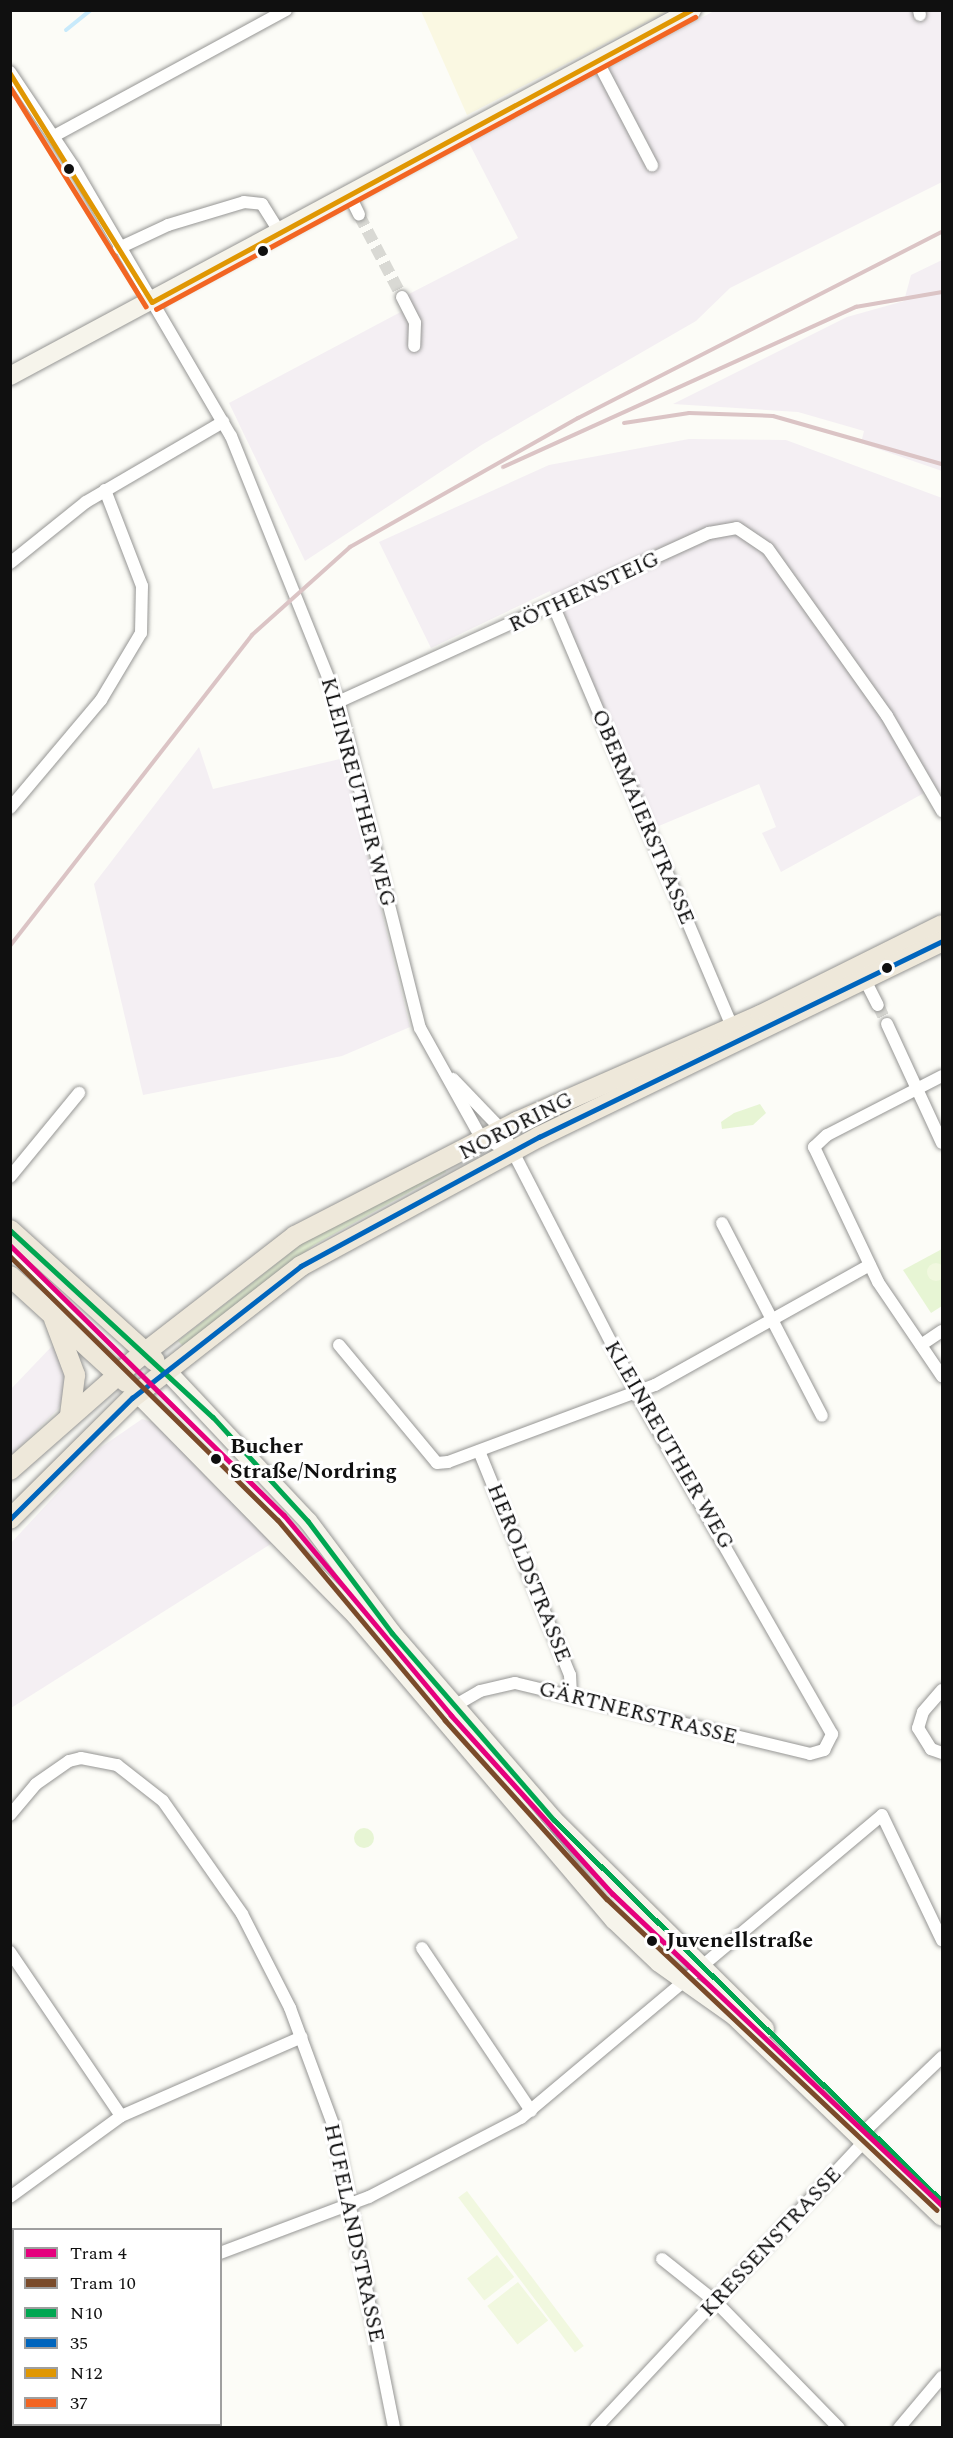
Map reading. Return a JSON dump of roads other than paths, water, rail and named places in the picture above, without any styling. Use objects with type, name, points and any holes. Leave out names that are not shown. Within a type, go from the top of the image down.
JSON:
[{"type":"main road","points":[[10,376],[152,302],[348,192],[692,10]]},
{"type":"main road","name":"NORDRING","points":[[10,1470],[70,1415],[145,1352],[296,1236],[502,1130],[732,1026],[942,925]]},
{"type":"main road","name":"NORDRING","points":[[10,1519],[165,1370],[292,1272],[509,1152],[942,941]]},
{"type":"main road","points":[[10,1230],[165,1370],[275,1483],[603,1908],[650,1955],[734,2016],[942,2201]]},
{"type":"main road","points":[[11,1278],[138,1394],[312,1569],[561,1828],[705,1967],[866,2134],[942,2217]]},
{"type":"main road","points":[[52,1314],[75,1375],[70,1415]]},
{"type":"street","points":[[54,136],[286,10]]},
{"type":"street","points":[[597,60],[652,165]]},
{"type":"street","name":"KLEINREUTHER WEG","points":[[10,72],[54,136],[223,422],[338,702],[415,1012],[484,1141]]},
{"type":"street","points":[[348,192],[359,215]]},
{"type":"street","points":[[119,248],[168,225],[254,201],[262,204],[279,231]]},
{"type":"street","points":[[402,297],[415,323],[414,346]]},
{"type":"street","points":[[10,563],[105,490],[223,422]]},
{"type":"street","points":[[10,808],[101,700],[141,633],[142,586],[105,490]]},
{"type":"street","name":"RÖTHENSTEIG","points":[[338,702],[554,607],[709,533],[737,528],[750,533],[765,544],[864,683],[942,811]]},
{"type":"street","name":"OBERMAIERSTRASSE","points":[[554,607],[732,1026]]},
{"type":"street","points":[[865,980],[878,1005]]},
{"type":"street","points":[[887,1024],[920,1088],[921,1102],[942,1143]]},
{"type":"street","name":"KLEINREUTHER WEG","points":[[450,1076],[502,1130],[509,1152],[637,1393],[832,1734]]},
{"type":"street","points":[[942,1076],[827,1135],[814,1147],[870,1265],[942,1376]]},
{"type":"street","points":[[10,1177],[79,1093]]},
{"type":"street","points":[[484,1141],[509,1152]]},
{"type":"street","points":[[722,1222],[822,1416]]},
{"type":"street","points":[[339,1345],[437,1463],[479,1451],[637,1393],[870,1265]]},
{"type":"street","points":[[921,1346],[942,1331]]},
{"type":"street","name":"HEROLDSTRASSE","points":[[479,1451],[570,1675],[571,1697]]},
{"type":"street","name":"GÄRTNERSTRASSE","points":[[448,1710],[480,1691],[515,1683],[810,1754],[824,1750],[832,1734]]},
{"type":"street","points":[[942,1690],[923,1712],[921,1739],[942,1753]]},
{"type":"street","name":"HUFELANDSTRASSE","points":[[10,1815],[36,1784],[69,1761],[103,1761],[128,1772],[162,1802],[202,1852],[255,1937],[302,2037],[334,2127],[394,2427]]},
{"type":"street","points":[[222,2252],[350,2204],[531,2111],[705,1967],[882,1815],[942,1940]]},
{"type":"street","points":[[422,1948],[531,2111]]},
{"type":"street","points":[[10,1952],[121,2116]]},
{"type":"street","points":[[10,2197],[121,2116],[302,2037]]},
{"type":"street","name":"KRESSENSTRASSE","points":[[596,2427],[716,2302],[866,2134],[942,2057]]},
{"type":"street","points":[[662,2259],[677,2265],[716,2302],[839,2427]]},
{"type":"street","points":[[898,2427],[942,2377]]},
{"type":"waterway","points":[[66,30],[91,10]]},
{"type":"tunnel","points":[[359,215],[402,297]]},
{"type":"tunnel","points":[[878,1005],[887,1024]]},
{"type":"railway","points":[[10,946],[252,635],[350,547],[578,418],[942,232]]},
{"type":"railway","points":[[503,467],[856,307],[942,292]]},
{"type":"railway","points":[[624,423],[689,413],[773,416],[942,464]]},
{"type":"tram line","name":"4","points":[[10,1245],[284,1515],[451,1715],[613,1894],[942,2205]]},
{"type":"tram line","name":"10","points":[[10,1256],[278,1520],[445,1720],[607,1899],[937,2210]]},
{"type":"place","name":"Bucher Straße/Nordring","points":[[216,1459]]},
{"type":"place","name":"Juvenellstraße","points":[[652,1941]]}]
